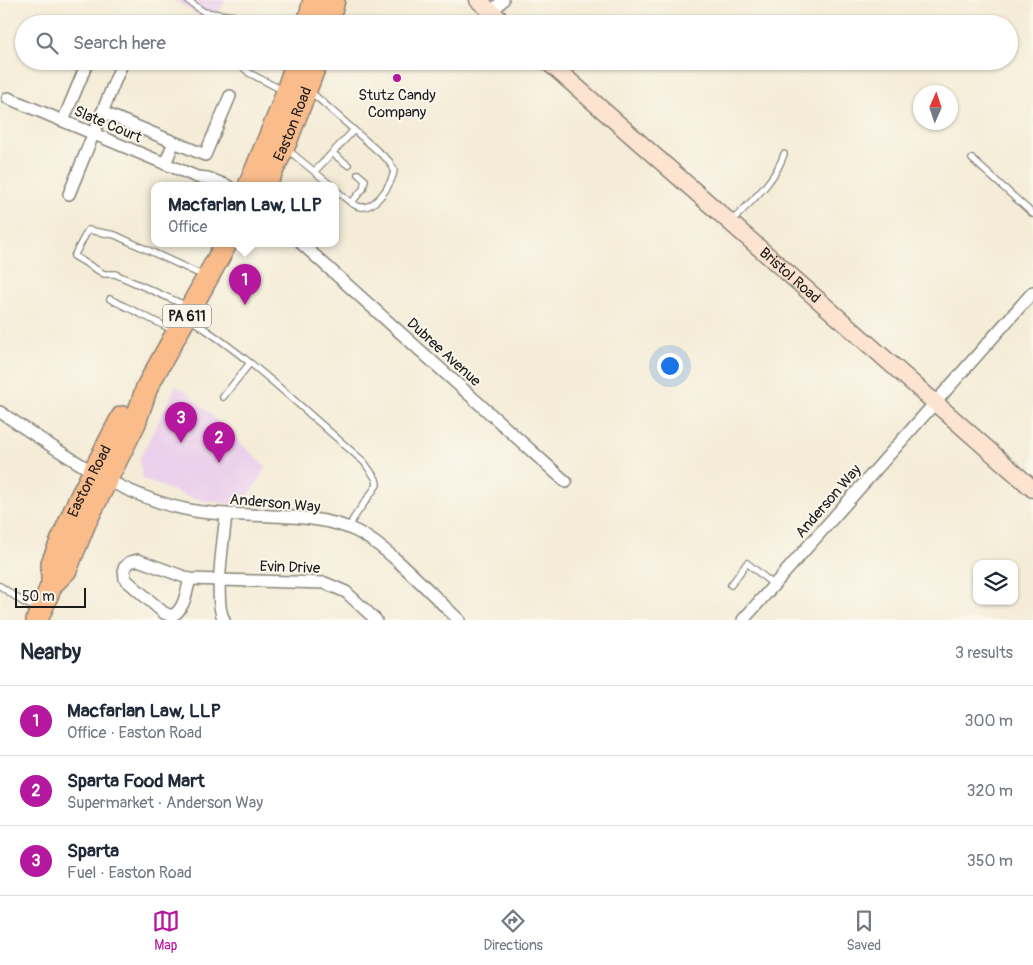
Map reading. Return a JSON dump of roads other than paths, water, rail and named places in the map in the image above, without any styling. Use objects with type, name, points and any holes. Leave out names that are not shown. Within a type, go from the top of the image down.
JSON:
[{"type":"highway","points":[[310,15],[314,0]]},
{"type":"highway","points":[[330,15],[334,0]]},
{"type":"highway","name":"Easton Road","points":[[267,182],[284,148],[297,90],[297,70]]},
{"type":"highway","name":"Easton Road","points":[[251,182],[297,90],[310,70]]},
{"type":"highway","name":"Easton Road","points":[[39,615],[52,584],[52,563],[99,475],[129,404],[147,386],[224,247]]},
{"type":"main road","points":[[478,0],[498,6]]},
{"type":"main road","name":"Bristol Road","points":[[557,70],[1033,489]]},
{"type":"street","points":[[63,121],[84,70]]},
{"type":"street","points":[[69,194],[119,70]]},
{"type":"street","points":[[102,112],[205,155],[230,96]]},
{"type":"street","name":"Slate Court","points":[[8,98],[165,164],[195,182]]},
{"type":"street","points":[[165,164],[174,142]]},
{"type":"street","name":"Slate Court","points":[[199,182],[208,178],[218,182]]},
{"type":"street","name":"Dubree Avenue","points":[[305,247],[566,482]]},
{"type":"street","name":"Anderson Way","points":[[743,620],[1033,292]]},
{"type":"street","name":"Anderson Way","points":[[0,412],[99,475],[148,498],[194,511],[300,518],[356,531],[383,550],[459,620]]},
{"type":"street","points":[[224,620],[221,614],[220,580],[226,514]]},
{"type":"street","name":"Evin Drive","points":[[190,579],[182,607],[179,612],[172,616],[164,613],[130,584],[125,579],[124,568],[130,562],[138,560],[190,579],[325,583],[346,592],[376,620]]},
{"type":"lane","points":[[187,0],[204,12],[226,15]]},
{"type":"lane","points":[[246,70],[269,85],[297,90],[354,130],[389,161],[394,170],[389,184],[372,204],[361,207],[351,203],[339,192]]},
{"type":"lane","points":[[315,171],[354,130]]},
{"type":"lane","points":[[284,148],[327,182]]},
{"type":"lane","points":[[332,152],[348,165]]},
{"type":"lane","points":[[729,223],[762,189],[780,167],[784,154]]},
{"type":"lane","points":[[972,159],[1032,211]]},
{"type":"lane","points":[[351,203],[363,189],[365,180],[358,174]]},
{"type":"lane","points":[[208,278],[115,235],[88,230],[74,256],[104,274],[115,274],[185,319],[217,336],[364,462],[376,479],[374,492],[353,519],[349,529]]},
{"type":"lane","points":[[110,299],[185,319]]},
{"type":"lane","points":[[223,397],[250,363]]},
{"type":"lane","points":[[731,585],[747,564],[774,585]]},
{"type":"lane","points":[[0,586],[39,615]]},
{"type":"place","name":"Stutz Candy Company","points":[[397,78]]},
{"type":"place","name":"Macfarlan Law, LLP","points":[[245,305]]},
{"type":"place","name":"Sparta","points":[[181,443]]},
{"type":"place","name":"Sparta Food Mart","points":[[219,463]]}]
